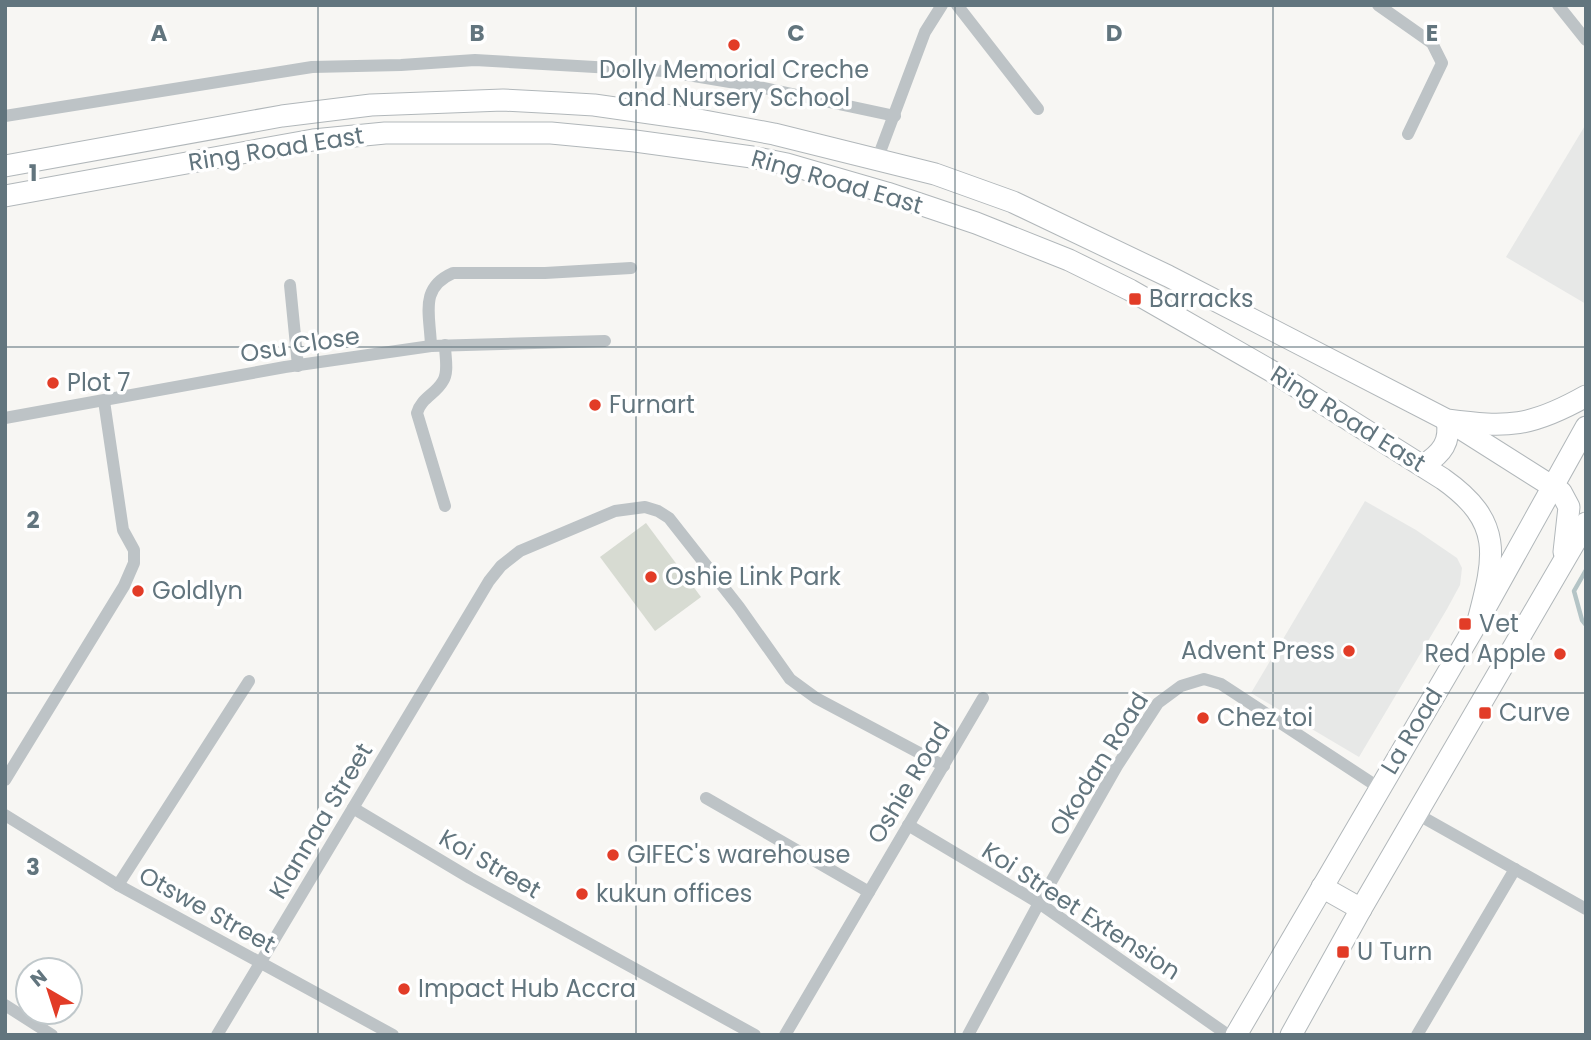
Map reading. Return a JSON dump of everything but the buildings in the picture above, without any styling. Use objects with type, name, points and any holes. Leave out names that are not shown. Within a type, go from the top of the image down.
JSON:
[{"type":"main road","name":"Ring Road East","points":[[5,166],[282,116],[371,105],[503,100],[594,105],[699,120],[774,134],[935,174],[1034,212],[1168,276],[1447,420],[1492,426],[1519,424],[1556,412],[1586,396]]},
{"type":"main road","points":[[635,141],[632,126],[636,112]]},
{"type":"main road","name":"Ring Road East","points":[[5,196],[352,135],[551,133],[711,150],[787,164],[887,193],[976,223],[1069,260],[1130,290],[1273,372],[1424,466],[1460,491],[1480,512],[1490,534],[1489,578],[1478,621]]},
{"type":"main road","points":[[1424,466],[1445,446],[1448,438],[1447,420]]},
{"type":"main road","points":[[1447,420],[1561,492],[1569,507],[1561,565]]},
{"type":"main road","name":"La Road","points":[[1236,1035],[1478,621],[1586,426]]},
{"type":"main road","name":"La Road","points":[[1291,1035],[1360,909],[1586,523]]},
{"type":"main road","points":[[1322,887],[1360,909]]},
{"type":"street","points":[[877,160],[895,116],[908,72],[925,32],[942,5]]},
{"type":"street","points":[[957,5],[1038,108]]},
{"type":"street","points":[[1378,5],[1432,43],[1442,63],[1408,134]]},
{"type":"street","points":[[1559,5],[1586,40]]},
{"type":"street","points":[[5,116],[312,67],[475,60],[664,71],[754,86],[895,116]]},
{"type":"street","points":[[431,346],[429,297],[433,286],[453,273],[545,274],[631,268]]},
{"type":"street","points":[[290,285],[298,366]]},
{"type":"street","name":"Osu Close","points":[[5,418],[298,366],[431,346],[605,341]]},
{"type":"street","points":[[445,345],[446,373],[443,381],[419,406],[417,413],[445,506]]},
{"type":"street","points":[[5,780],[124,586],[134,563],[134,550],[123,530],[103,401]]},
{"type":"street","name":"Klannaa Street","points":[[217,1035],[489,581],[520,551],[615,511],[645,507],[658,510],[668,518],[739,607],[790,679],[816,698],[944,766]]},
{"type":"street","name":"Okodan Road","points":[[968,1035],[1117,765],[1158,703],[1181,686],[1204,678],[1222,684],[1378,788]]},
{"type":"street","points":[[118,885],[248,681]]},
{"type":"street","name":"Oshie Road","points":[[785,1035],[983,698]]},
{"type":"street","points":[[706,798],[869,892]]},
{"type":"street","name":"Koi Street","points":[[353,808],[470,878],[754,1035]]},
{"type":"street","points":[[1417,814],[1586,909]]},
{"type":"street","name":"Otswe Street","points":[[5,815],[118,885],[393,1035]]},
{"type":"street","name":"Koi Street Extension","points":[[908,825],[1039,903],[1228,1035]]},
{"type":"street","points":[[1417,1035],[1515,869]]},
{"type":"street","points":[[5,1005],[52,1035]]},
{"type":"shaded area","points":[[1586,124],[1586,304],[1506,257]]},
{"type":"shaded area","name":"Advent Press","points":[[1365,501],[1416,530],[1457,558],[1462,568],[1460,585],[1447,609],[1359,757],[1251,693]]},
{"type":"shaded area","name":"Oshie Link Park","points":[[646,523],[701,597],[655,631],[600,557]]},
{"type":"waterway","points":[[1586,570],[1574,591],[1582,620],[1586,625]]},
{"type":"place","name":"Dolly Memorial Creche and Nursery School","points":[[734,45]]},
{"type":"place","name":"Barracks","points":[[1135,299]]},
{"type":"place","name":"Plot 7","points":[[53,383]]},
{"type":"place","name":"Furnart","points":[[595,405]]},
{"type":"place","name":"Oshie Link Park","points":[[651,577]]},
{"type":"place","name":"Goldlyn","points":[[138,591]]},
{"type":"place","name":"Vet","points":[[1465,624]]},
{"type":"place","name":"Advent Press","points":[[1349,651]]},
{"type":"place","name":"Red Apple","points":[[1560,654]]},
{"type":"place","name":"Curve","points":[[1485,713]]},
{"type":"place","name":"Chez toi","points":[[1203,718]]},
{"type":"place","name":"GIFEC's warehouse","points":[[613,855]]},
{"type":"place","name":"kukun offices","points":[[582,894]]},
{"type":"place","name":"U Turn","points":[[1343,952]]},
{"type":"place","name":"Impact Hub Accra","points":[[404,989]]}]
